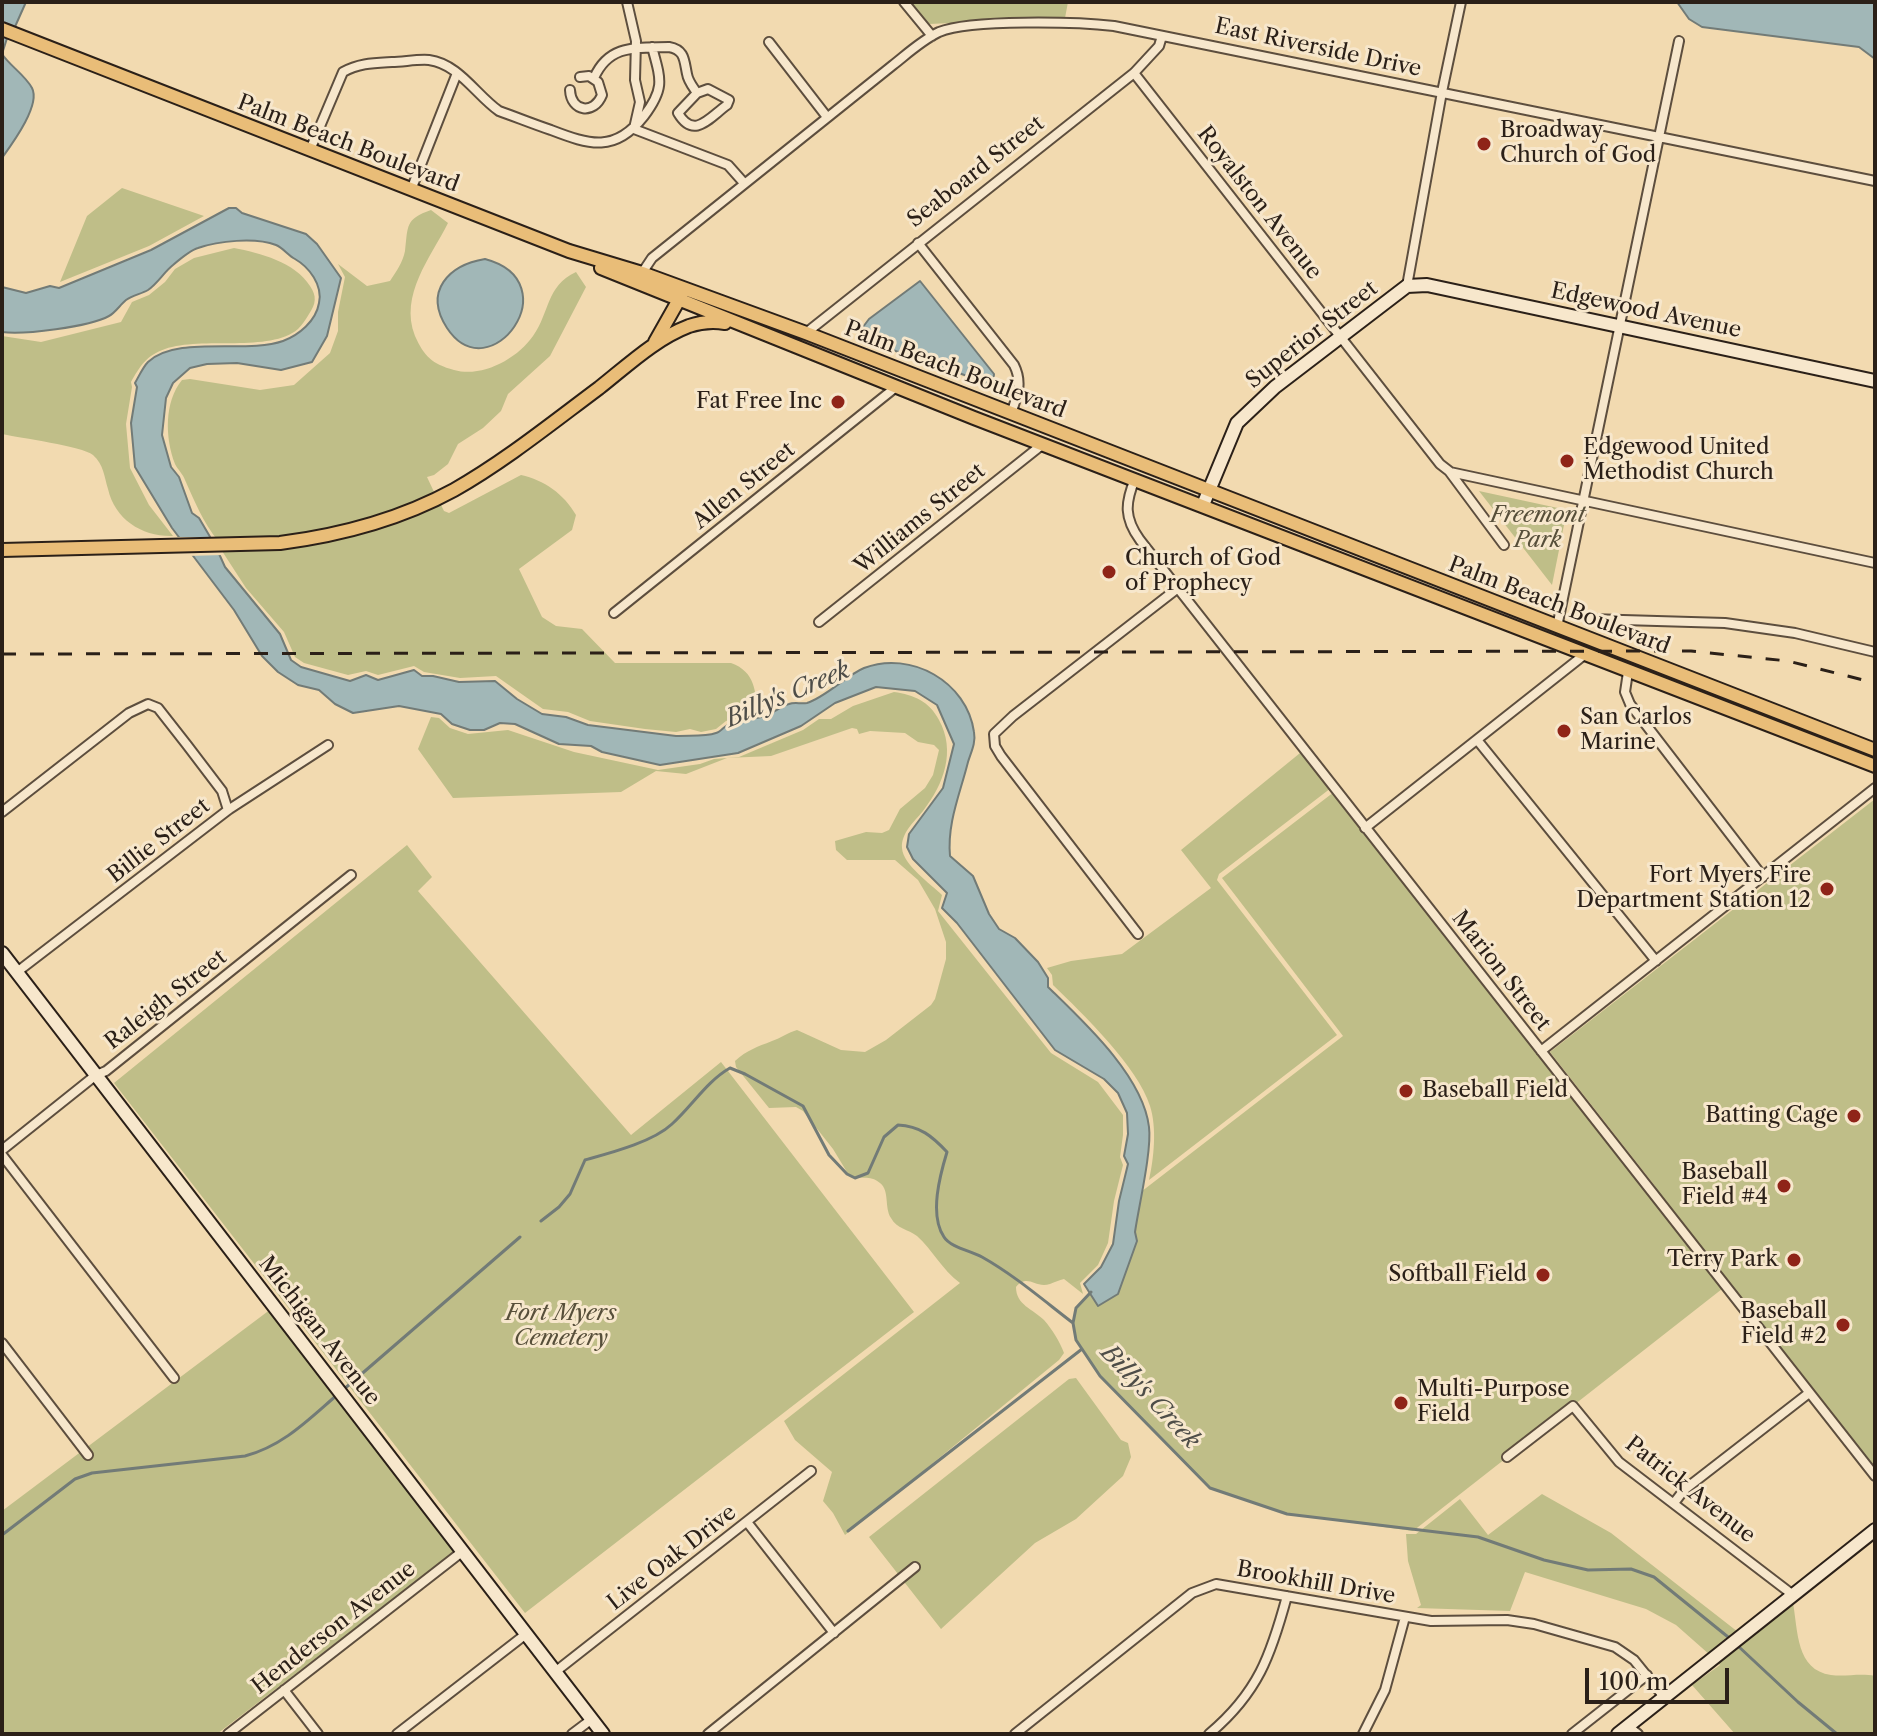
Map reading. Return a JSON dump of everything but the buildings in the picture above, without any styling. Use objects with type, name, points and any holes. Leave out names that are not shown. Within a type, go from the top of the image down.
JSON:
[{"type":"main road","name":"Palm Beach Boulevard","points":[[2,29],[574,253],[642,273],[745,326],[896,387],[1875,766]]},
{"type":"main road","points":[[574,253],[596,266],[682,295],[653,345]]},
{"type":"main road","name":"Palm Beach Boulevard","points":[[682,295],[806,333],[1875,750]]},
{"type":"main road","points":[[2,550],[231,546],[320,538],[371,525],[415,509],[457,488],[497,462],[653,345],[675,333],[708,322],[745,326]]},
{"type":"main road","points":[[896,387],[904,382],[932,383]]},
{"type":"main road","points":[[1440,598],[1468,601],[1541,629],[1557,627]]},
{"type":"main road","points":[[1628,672],[1654,670],[1716,694],[1724,693]]},
{"type":"street","points":[[627,2],[634,25],[635,80],[640,102],[634,129]]},
{"type":"street","points":[[904,2],[932,36]]},
{"type":"street","name":"Superior Street","points":[[1203,505],[1237,423],[1247,412],[1407,286],[1461,2]]},
{"type":"street","name":"East Riverside Drive","points":[[642,273],[652,258],[932,36],[963,26],[1092,24],[1875,181]]},
{"type":"street","name":"Seaboard Street","points":[[806,333],[1134,73],[1159,46],[1162,36]]},
{"type":"street","points":[[1557,627],[1679,41]]},
{"type":"street","points":[[769,42],[827,117]]},
{"type":"street","points":[[310,150],[343,72],[364,64],[429,60],[457,73],[499,111],[583,142],[601,144],[615,141],[634,129],[659,94],[661,81],[652,47]]},
{"type":"street","points":[[594,78],[600,65],[619,51],[676,48],[683,54],[689,81],[697,93]]},
{"type":"street","points":[[411,190],[457,73]]},
{"type":"street","name":"Royalston Avenue","points":[[1134,73],[1504,545]]},
{"type":"street","points":[[580,77],[594,78]]},
{"type":"street","points":[[570,90],[570,98],[577,107],[594,108],[602,90],[594,78]]},
{"type":"street","points":[[708,89],[729,100],[701,125],[693,127],[686,124],[678,113],[697,93],[708,89]]},
{"type":"street","points":[[634,129],[728,165],[744,183]]},
{"type":"street","points":[[918,243],[1014,365],[1019,376],[1019,390],[1011,414]]},
{"type":"street","name":"Edgewood Avenue","points":[[1407,286],[1427,285],[1875,381]]},
{"type":"street","name":"Allen Street","points":[[614,613],[896,387]]},
{"type":"street","name":"Williams Street","points":[[819,622],[1043,444]]},
{"type":"street","points":[[1449,471],[1875,563]]},
{"type":"street","name":"Marion Street","points":[[1135,479],[1126,503],[1132,529],[1875,1476]]},
{"type":"street","points":[[1138,934],[1001,756],[994,734],[1178,588]]},
{"type":"street","points":[[1589,619],[1725,623],[1795,633],[1875,652]]},
{"type":"street","points":[[1365,828],[1584,655]]},
{"type":"street","points":[[1628,672],[1625,692],[1630,704],[1763,877]]},
{"type":"street","points":[[2,812],[129,713],[148,704],[158,708],[222,791],[228,810]]},
{"type":"street","points":[[1478,741],[1656,961]]},
{"type":"street","name":"Billie Street","points":[[17,972],[228,810],[328,745]]},
{"type":"street","points":[[1541,1051],[1875,788]]},
{"type":"street","name":"Raleigh Street","points":[[2,1152],[351,875]]},
{"type":"street","name":"Michigan Avenue","points":[[2,953],[603,1734]]},
{"type":"street","points":[[2,1152],[174,1378]]},
{"type":"street","points":[[2,1343],[88,1455]]},
{"type":"street","points":[[1674,1503],[1684,1490],[1809,1393]]},
{"type":"street","name":"Patrick Avenue","points":[[1507,1457],[1573,1406],[1619,1462],[1793,1595]]},
{"type":"street","name":"Live Oak Drive","points":[[555,1672],[811,1471]]},
{"type":"street","points":[[747,1522],[834,1633]]},
{"type":"street","points":[[1628,1731],[1664,1697],[1875,1530]]},
{"type":"street","name":"Henderson Avenue","points":[[228,1734],[463,1551]]},
{"type":"street","points":[[708,1734],[915,1567]]},
{"type":"street","name":"Brookhill Drive","points":[[1015,1734],[1203,1587],[1228,1586],[1446,1622],[1507,1620],[1534,1624],[1615,1647],[1634,1660],[1664,1697]]},
{"type":"street","points":[[1209,1734],[1239,1705],[1266,1664],[1287,1596]]},
{"type":"street","points":[[1363,1734],[1385,1690],[1405,1617]]},
{"type":"street","points":[[397,1734],[526,1634]]},
{"type":"street","points":[[1572,1734],[1647,1675]]},
{"type":"street","points":[[284,1690],[318,1734]]},
{"type":"street","points":[[572,1734],[592,1719]]},
{"type":"green space","points":[[910,2],[1068,2],[1065,18],[929,24]]},
{"type":"green space","points":[[122,188],[204,216],[149,246],[60,282],[87,216]]},
{"type":"green space","points":[[431,210],[448,223],[419,277],[411,306],[415,336],[425,354],[440,365],[465,372],[498,365],[518,352],[533,336],[554,292],[576,272],[586,287],[550,356],[508,394],[501,411],[483,428],[458,444],[448,464],[427,477],[435,494],[381,515],[329,529],[218,541],[172,454],[168,420],[176,389],[182,380],[190,379],[260,390],[294,385],[330,353],[338,331],[338,312],[345,277],[338,264],[367,286],[390,281],[404,255],[409,224]]},
{"type":"green space","points":[[234,248],[266,256],[295,271],[312,290],[314,303],[299,327],[286,336],[253,342],[180,345],[159,351],[134,376],[126,424],[130,468],[149,505],[173,536],[141,530],[124,518],[112,500],[102,467],[93,455],[64,445],[2,434],[2,336],[41,342],[121,322],[132,302],[149,295],[175,269],[194,258]]},
{"type":"green space","points":[[521,475],[553,489],[576,515],[572,530],[519,569],[542,617],[556,626],[582,629],[615,663],[731,663],[750,677],[758,713],[726,721],[716,729],[701,732],[690,729],[676,732],[645,729],[590,721],[568,712],[543,709],[496,676],[460,678],[424,672],[414,666],[378,675],[366,671],[348,675],[304,663],[295,657],[284,632],[246,588],[222,551],[279,548],[333,539],[386,524],[440,503],[449,513]]},
{"type":"green space","name":"Freemont Park","points":[[1479,491],[1567,510],[1552,585]]},
{"type":"green space","points":[[894,692],[914,697],[931,708],[939,720],[947,744],[945,767],[937,790],[902,843],[907,861],[942,895],[938,911],[1051,1053],[1098,1082],[1123,1115],[1120,1157],[1123,1165],[1108,1243],[1098,1265],[1080,1283],[1083,1294],[1064,1279],[1045,1285],[1024,1281],[1016,1287],[1022,1302],[1044,1320],[1056,1336],[1064,1353],[1059,1360],[845,1535],[823,1501],[832,1472],[795,1440],[784,1421],[960,1283],[917,1236],[893,1222],[885,1190],[880,1183],[869,1178],[850,1177],[803,1111],[796,1107],[769,1108],[736,1067],[735,1061],[752,1049],[797,1030],[841,1050],[865,1052],[886,1040],[935,999],[946,959],[946,942],[935,909],[918,880],[895,860],[847,860],[836,850],[835,841],[866,832],[889,830],[900,809],[925,788],[933,775],[939,750],[905,733],[870,731],[859,734],[857,729],[852,728],[771,756],[727,758],[686,774],[656,771],[621,792],[453,798],[418,749],[431,717],[439,718],[450,728],[468,734],[508,730],[574,752],[658,770],[714,759],[739,757],[803,730],[819,719],[831,719],[853,706]]},
{"type":"green space","points":[[1305,749],[1331,788],[1219,874],[1217,880],[1337,1035],[1149,1180],[1154,1133],[1144,1091],[1122,1058],[1053,985],[1047,968],[1071,961],[1122,954],[1211,888],[1181,850]]},
{"type":"green space","points":[[1334,792],[1722,1289],[1413,1531],[1287,1514],[1210,1488],[1100,1376],[1076,1340],[1073,1323],[1076,1308],[1109,1273],[1124,1205],[1343,1036],[1222,878]]},
{"type":"green space","name":"Terry Park","points":[[1875,799],[1875,1473],[1650,1190],[1655,1186],[1550,1052]]},
{"type":"green space","name":"Fort Myers Cemetery","points":[[407,845],[432,877],[418,891],[631,1135],[721,1062],[914,1312],[525,1613],[114,1083]]},
{"type":"green space","points":[[271,1309],[457,1550],[217,1734],[2,1734],[2,1511]]},
{"type":"green space","points":[[1076,1378],[1121,1440],[1128,1443],[1131,1457],[1123,1476],[1076,1519],[1035,1543],[941,1629],[869,1537],[1069,1379]]},
{"type":"green space","points":[[1542,1494],[1611,1533],[1738,1632],[1710,1655],[1676,1625],[1646,1609],[1525,1572],[1510,1611],[1417,1608],[1421,1605],[1408,1561],[1406,1534],[1416,1534],[1460,1499],[1488,1535]]},
{"type":"green space","points":[[1793,1603],[1801,1648],[1811,1666],[1831,1675],[1875,1676],[1875,1734],[1735,1734],[1692,1685]]},
{"type":"shaded area","points":[[2,2],[26,2],[14,29],[9,32],[2,54]]},
{"type":"shaded area","points":[[1677,2],[1875,2],[1875,59],[1859,47],[1702,27],[1689,19]]},
{"type":"shaded area","points":[[2,54],[29,83],[34,95],[24,124],[2,158]]},
{"type":"shaded area","points":[[229,208],[306,234],[317,244],[341,278],[327,336],[312,362],[281,370],[237,363],[190,368],[173,383],[166,398],[162,435],[171,467],[179,477],[192,513],[199,518],[225,567],[280,634],[291,660],[301,667],[350,681],[366,675],[378,680],[414,670],[422,676],[459,682],[495,681],[542,714],[566,717],[588,725],[676,736],[712,734],[731,724],[770,714],[786,705],[807,703],[857,671],[882,664],[900,663],[918,667],[949,685],[960,698],[969,714],[974,740],[952,820],[950,856],[973,876],[999,929],[1015,938],[1038,962],[1048,978],[1048,987],[1110,1051],[1136,1089],[1144,1108],[1149,1137],[1135,1232],[1137,1241],[1118,1294],[1098,1306],[1084,1284],[1101,1267],[1113,1244],[1128,1164],[1124,1156],[1128,1134],[1127,1113],[1118,1093],[1104,1079],[1055,1050],[942,908],[947,893],[913,859],[907,847],[909,834],[943,788],[954,744],[937,705],[915,691],[876,687],[835,703],[801,726],[738,753],[660,765],[602,752],[591,746],[559,744],[515,724],[500,723],[484,730],[470,730],[452,724],[441,714],[399,706],[353,713],[335,704],[319,690],[298,685],[278,672],[262,656],[234,610],[172,528],[135,467],[131,423],[135,383],[148,362],[176,349],[268,345],[289,338],[306,326],[317,310],[319,290],[310,272],[276,245],[247,241],[216,243],[189,253],[148,290],[129,298],[111,315],[100,320],[56,329],[2,332],[2,287],[26,293],[50,286],[59,288],[151,250]]},
{"type":"shaded area","points":[[485,259],[510,271],[521,289],[522,308],[514,326],[501,341],[483,348],[465,345],[447,328],[438,302],[439,291],[451,274],[460,267]]},
{"type":"shaded area","points":[[920,281],[994,374],[993,385],[864,340],[863,327],[869,319]]},
{"type":"pier","points":[[176,537],[213,537],[223,555],[187,556]]},
{"type":"waterway","points":[[541,1221],[570,1194],[585,1160],[631,1146],[664,1130],[730,1068],[803,1106],[829,1155],[855,1178],[868,1173],[884,1137],[898,1125],[913,1127],[931,1137],[947,1152],[937,1207],[937,1218],[944,1237],[951,1244],[982,1257],[1006,1272],[1073,1323]]},
{"type":"waterway","points":[[343,1390],[520,1237]]},
{"type":"waterway","name":"Billy's Creek","points":[[1091,1292],[1076,1308],[1073,1323],[1076,1340],[1100,1376],[1210,1488],[1287,1514],[1478,1537],[1544,1560],[1588,1570],[1631,1569],[1654,1577],[1733,1641]]},
{"type":"waterway","points":[[848,1531],[1082,1349]]},
{"type":"waterway","points":[[2,1535],[75,1479],[92,1473],[259,1452],[305,1423],[337,1395]]},
{"type":"waterway","name":"Billy's Creek","points":[[1738,1646],[1837,1734]]},
{"type":"railway","points":[[2,654],[1691,651],[1788,661],[1875,683]]},
{"type":"place","name":"Broadway Church of God","points":[[1484,144]]},
{"type":"place","name":"Fat Free Inc","points":[[838,402]]},
{"type":"place","name":"Edgewood United Methodist Church","points":[[1567,461]]},
{"type":"place","name":"Church of God of Prophecy","points":[[1109,572]]},
{"type":"place","name":"San Carlos Marine","points":[[1564,731]]},
{"type":"place","name":"Fort Myers Fire Department Station 12","points":[[1827,889]]},
{"type":"place","name":"Baseball Field","points":[[1406,1091]]},
{"type":"place","name":"Batting Cage","points":[[1854,1116]]},
{"type":"place","name":"Baseball Field #4","points":[[1784,1186]]},
{"type":"place","name":"Terry Park","points":[[1794,1260]]},
{"type":"place","name":"Softball Field","points":[[1543,1275]]},
{"type":"place","name":"Baseball Field #2","points":[[1843,1325]]},
{"type":"place","name":"Multi-Purpose Field","points":[[1401,1403]]}]
